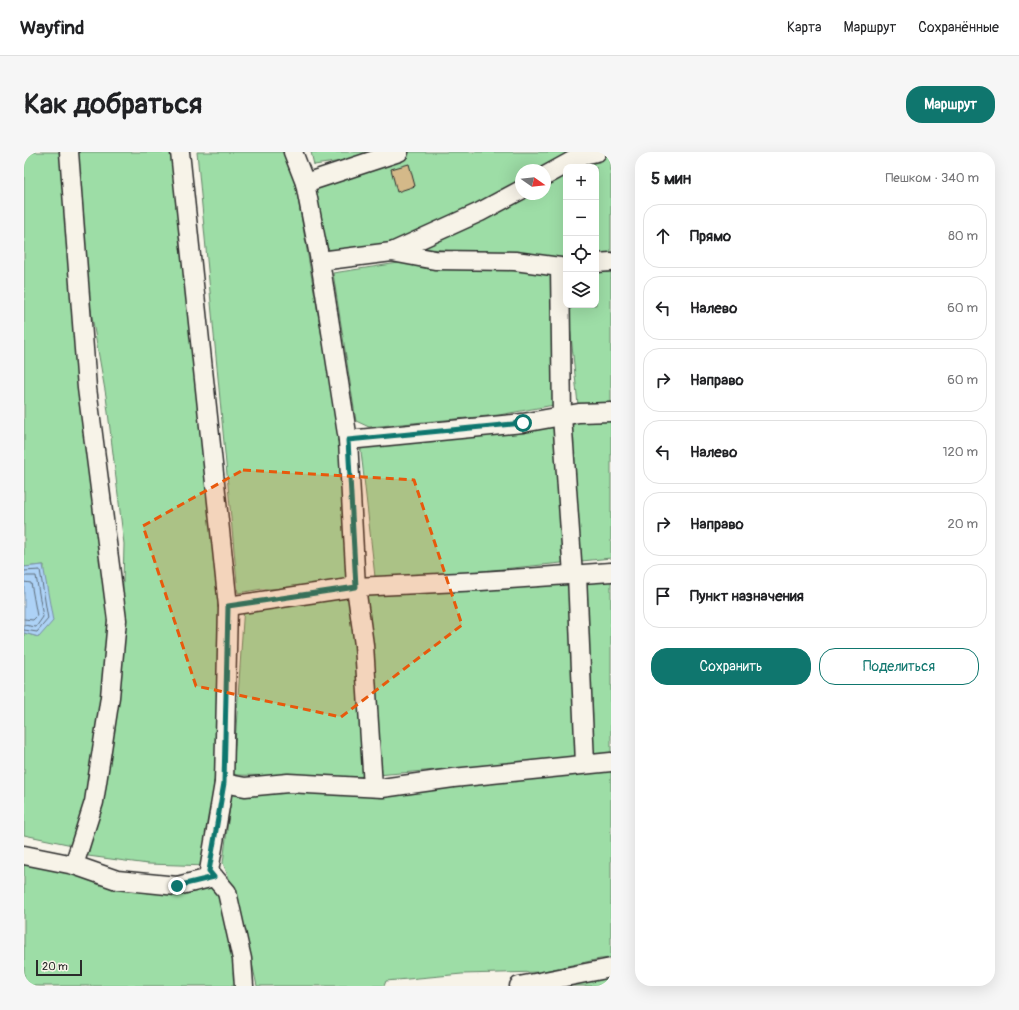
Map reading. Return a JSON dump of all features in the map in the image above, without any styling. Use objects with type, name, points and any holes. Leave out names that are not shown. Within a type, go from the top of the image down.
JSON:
[{"type":"lane","points":[[69,152],[87,388],[117,620],[110,697],[94,802],[74,865]]},
{"type":"lane","points":[[180,152],[228,606],[224,783],[209,871],[227,892],[242,959],[244,986]]},
{"type":"lane","points":[[293,152],[305,183],[320,261],[348,440],[356,587],[364,645],[372,787]]},
{"type":"lane","points":[[305,183],[399,152]]},
{"type":"lane","points":[[551,173],[583,155],[597,152]]},
{"type":"lane","points":[[320,261],[392,252],[480,212],[515,193]]},
{"type":"lane","points":[[392,252],[435,260],[515,261],[563,267],[562,416],[575,575],[585,764]]},
{"type":"lane","points":[[599,264],[611,262]]},
{"type":"lane","points":[[348,440],[523,423],[579,413],[611,412]]},
{"type":"lane","points":[[228,606],[356,587],[611,572]]},
{"type":"lane","points":[[224,783],[246,787],[288,783],[382,788],[611,762]]},
{"type":"lane","points":[[24,855],[74,865],[117,880],[177,886],[214,877]]},
{"type":"lane","points":[[519,986],[611,968]]},
{"type":"highlighted area","points":[[243,470],[414,480],[462,625],[341,717],[196,686],[143,526]]},
{"type":"green space","points":[[24,152],[64,152],[109,613],[105,715],[77,846],[24,835],[24,633],[39,637],[44,565],[24,567]]},
{"type":"green space","points":[[77,152],[183,152],[231,658],[209,866],[148,864],[88,856],[116,720],[122,622],[124,544],[106,396],[87,288]]},
{"type":"green space","points":[[197,152],[290,152],[340,441],[348,588],[262,589],[238,593]]},
{"type":"green space","points":[[311,152],[366,152],[349,160],[314,165]]},
{"type":"green space","points":[[404,152],[589,152],[551,167],[551,164],[515,164],[515,185],[405,247],[337,256],[321,242],[313,187]]},
{"type":"green space","points":[[611,155],[611,254],[599,255],[599,164],[576,164],[583,160]]},
{"type":"green space","points":[[563,172],[563,257],[548,258],[416,248],[515,197],[515,200],[551,200],[551,178]]},
{"type":"green space","points":[[405,262],[555,272],[565,403],[499,415],[369,427],[356,421],[333,273]]},
{"type":"green space","points":[[611,265],[611,404],[578,405],[568,308],[599,308],[599,266]]},
{"type":"green space","points":[[611,415],[611,558],[453,574],[375,577],[360,442]]},
{"type":"green space","points":[[611,569],[611,755],[354,777],[233,775],[244,605]]},
{"type":"green space","points":[[611,767],[611,958],[539,972],[462,974],[386,981],[384,986],[257,986],[239,904],[223,863],[232,789]]},
{"type":"green space","points":[[24,856],[89,870],[219,886],[242,986],[24,986]]},
{"type":"green space","points":[[611,971],[611,986],[512,986]]},
{"type":"water","points":[[43,565],[53,621],[39,637],[24,633],[24,567]]},
{"type":"building","points":[[409,164],[415,186],[397,192],[391,169]]},
{"type":"route","points":[[177,886],[214,877],[209,871],[224,783],[228,606],[356,587],[348,440],[523,423]]}]
